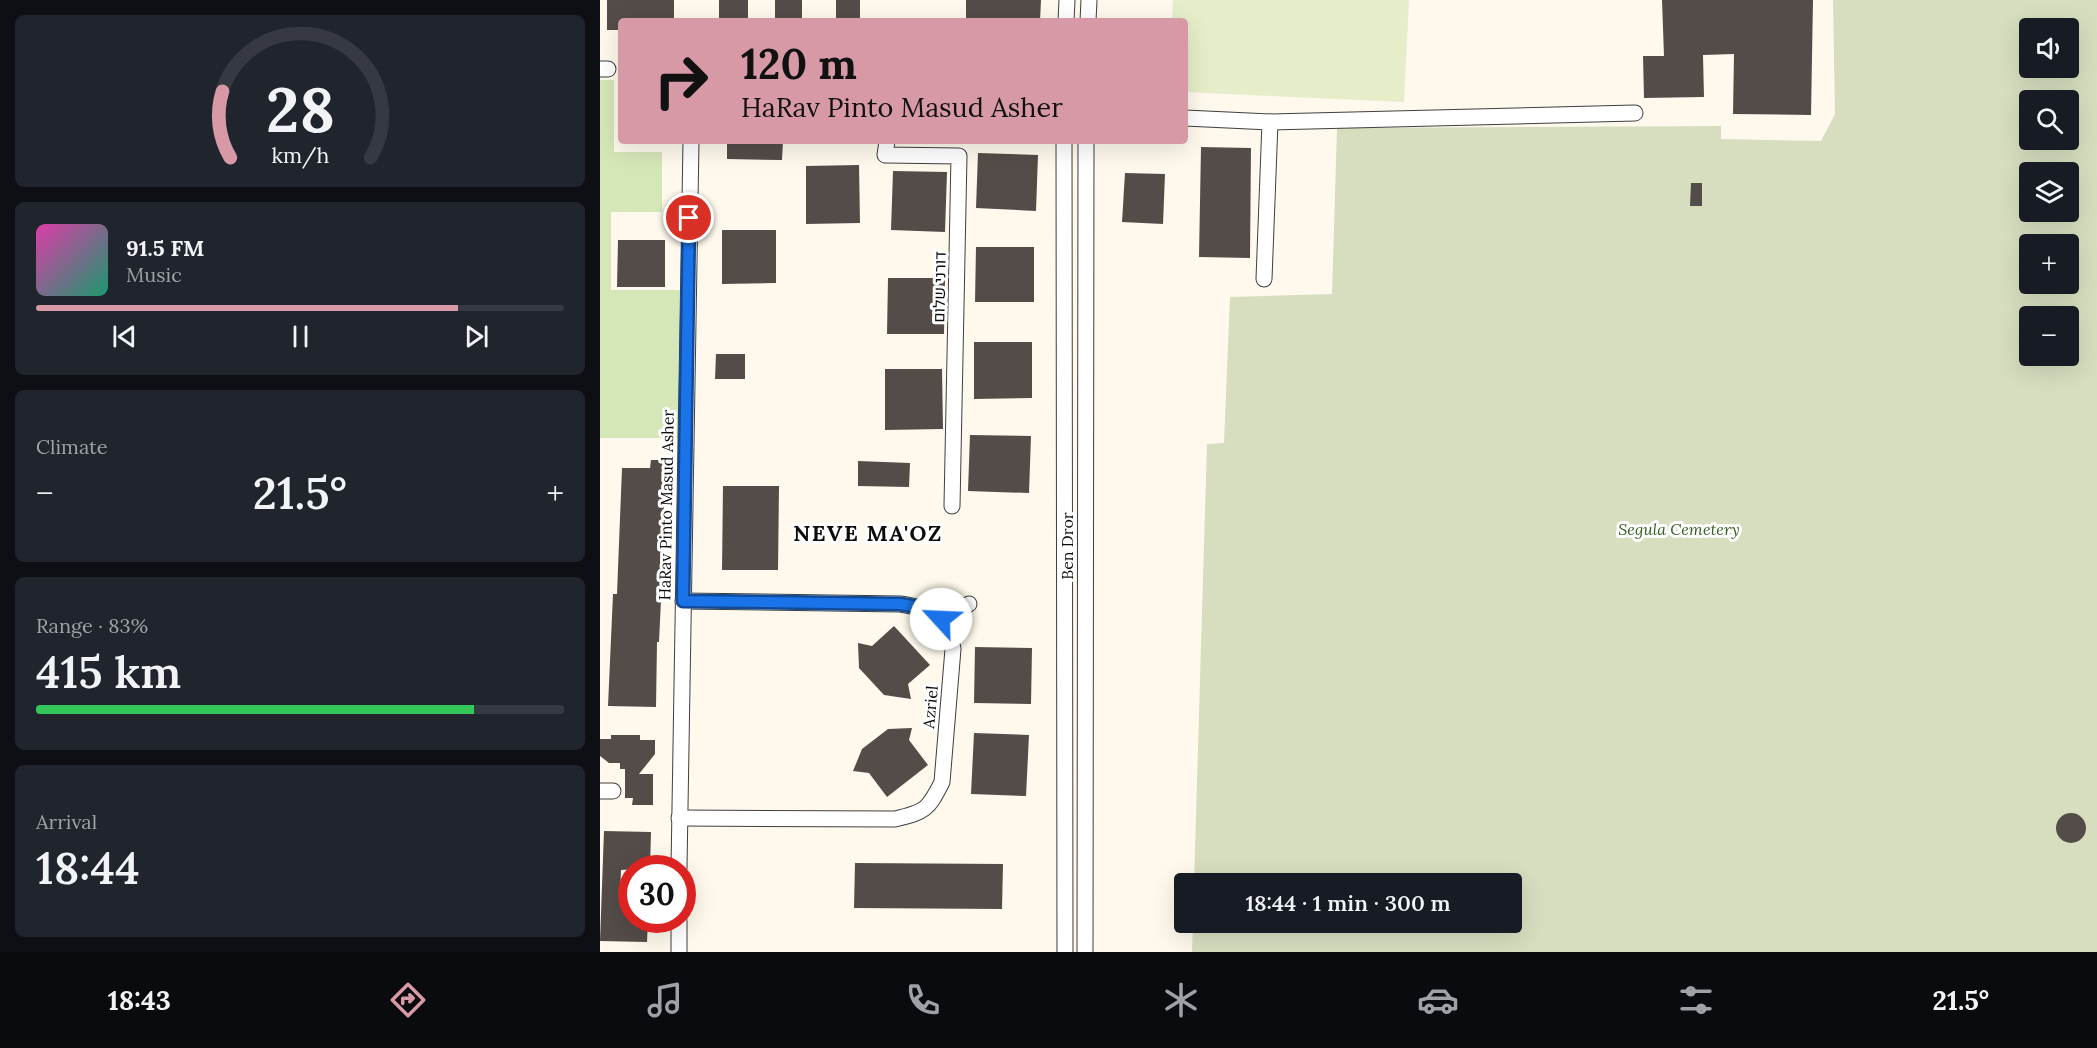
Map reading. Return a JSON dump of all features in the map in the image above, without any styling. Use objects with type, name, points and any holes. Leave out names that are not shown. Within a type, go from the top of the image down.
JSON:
[{"type":"street","points":[[1066,0],[1066,18]]},
{"type":"street","points":[[1088,18],[1089,0]]},
{"type":"street","points":[[1188,118],[1269,122],[1635,113]]},
{"type":"street","points":[[1264,279],[1269,122]]},
{"type":"street","name":"HaRav Pinto Masud Asher","points":[[679,855],[691,144]]},
{"type":"street","name":"דורני שלום","points":[[887,144],[885,154],[959,156],[952,506]]},
{"type":"street","name":"Ben Dror","points":[[1064,144],[1065,952]]},
{"type":"street","name":"Ben Dror","points":[[1085,952],[1086,144]]},
{"type":"street","points":[[683,601],[900,604],[924,608],[941,619],[969,604]]},
{"type":"street","name":"Azriel","points":[[679,818],[895,819],[920,813],[933,800],[942,782],[953,649],[950,633],[941,619]]},
{"type":"street","points":[[1056,952],[1065,927]]},
{"type":"street","points":[[1085,932],[1097,952]]},
{"type":"street","points":[[679,933],[679,952]]},
{"type":"green space","points":[[1173,0],[1409,0],[1404,102],[1188,92],[1188,18],[1172,18]]},
{"type":"green space","name":"Segula Cemetery","points":[[1833,0],[2097,0],[2097,952],[1192,952],[1193,933],[1522,933],[1522,873],[1194,873],[1207,444],[1224,443],[1230,297],[1332,294],[1337,128],[1721,126],[1721,139],[1821,141],[1835,114]]},
{"type":"green space","points":[[600,80],[614,80],[614,152],[662,152],[662,212],[611,212],[611,290],[682,290],[681,438],[600,438]]},
{"type":"building","points":[[607,0],[674,0],[674,18],[618,18],[618,30],[607,30]]},
{"type":"building","points":[[719,0],[748,0],[748,18],[719,18]]},
{"type":"building","points":[[775,0],[802,0],[802,18],[775,18]]},
{"type":"building","points":[[836,0],[860,0],[860,18],[836,18]]},
{"type":"building","points":[[966,0],[1041,0],[1040,18],[966,18]]},
{"type":"building","points":[[1662,0],[1813,0],[1811,115],[1733,114],[1734,54],[1703,55],[1704,97],[1644,98],[1643,56],[1664,56]]},
{"type":"building","points":[[727,144],[783,144],[782,160],[727,159]]},
{"type":"building","points":[[1201,147],[1251,148],[1250,258],[1199,257]]},
{"type":"building","points":[[978,153],[1038,155],[1036,211],[976,208]]},
{"type":"building","points":[[859,165],[860,223],[806,224],[806,166]]},
{"type":"building","points":[[893,171],[947,172],[945,232],[891,230]]},
{"type":"building","points":[[1125,173],[1165,174],[1163,224],[1122,222]]},
{"type":"building","points":[[1691,183],[1702,183],[1702,206],[1690,206]]},
{"type":"building","points":[[722,230],[776,230],[776,283],[722,284]]},
{"type":"building","points":[[618,240],[665,240],[665,287],[617,287]]},
{"type":"building","points":[[976,247],[1034,247],[1034,302],[975,302]]},
{"type":"building","points":[[888,278],[945,278],[944,334],[887,334]]},
{"type":"building","points":[[974,342],[1032,342],[1032,398],[974,399]]},
{"type":"building","points":[[716,354],[745,354],[745,379],[715,379]]},
{"type":"building","points":[[885,369],[942,369],[943,429],[885,430]]},
{"type":"building","points":[[970,435],[1031,436],[1029,493],[968,491]]},
{"type":"building","points":[[651,460],[665,460],[656,707],[608,706],[613,594],[617,594],[622,468],[650,468]]},
{"type":"building","points":[[858,461],[910,463],[909,487],[858,486]]},
{"type":"building","points":[[723,486],[779,486],[778,570],[722,570]]},
{"type":"building","points":[[894,626],[930,665],[908,684],[911,699],[884,695],[859,668],[858,643],[872,646]]},
{"type":"building","points":[[975,647],[1032,648],[1031,704],[974,703]]},
{"type":"building","points":[[912,728],[909,740],[928,765],[887,797],[869,773],[853,771],[862,749],[888,729]]},
{"type":"building","points":[[974,733],[1029,735],[1026,796],[971,794]]},
{"type":"building","points":[[611,735],[640,735],[640,740],[655,740],[655,754],[639,774],[653,774],[653,805],[632,805],[633,798],[625,798],[625,769],[620,769],[620,763],[609,763],[600,756],[600,739],[611,739]]},
{"type":"building","points":[[2071,813],[2082,817],[2086,828],[2082,839],[2071,843],[2060,839],[2056,828],[2060,817]]},
{"type":"building","points":[[604,831],[651,832],[650,855],[618,855],[618,933],[647,933],[647,942],[600,941]]},
{"type":"building","points":[[855,863],[1003,864],[1002,909],[854,908]]},
{"type":"district","name":"NEVE MA'OZ","points":[[868,533]]},
{"type":"route","points":[[689,218],[683,601],[900,604],[924,608],[941,619]]}]
